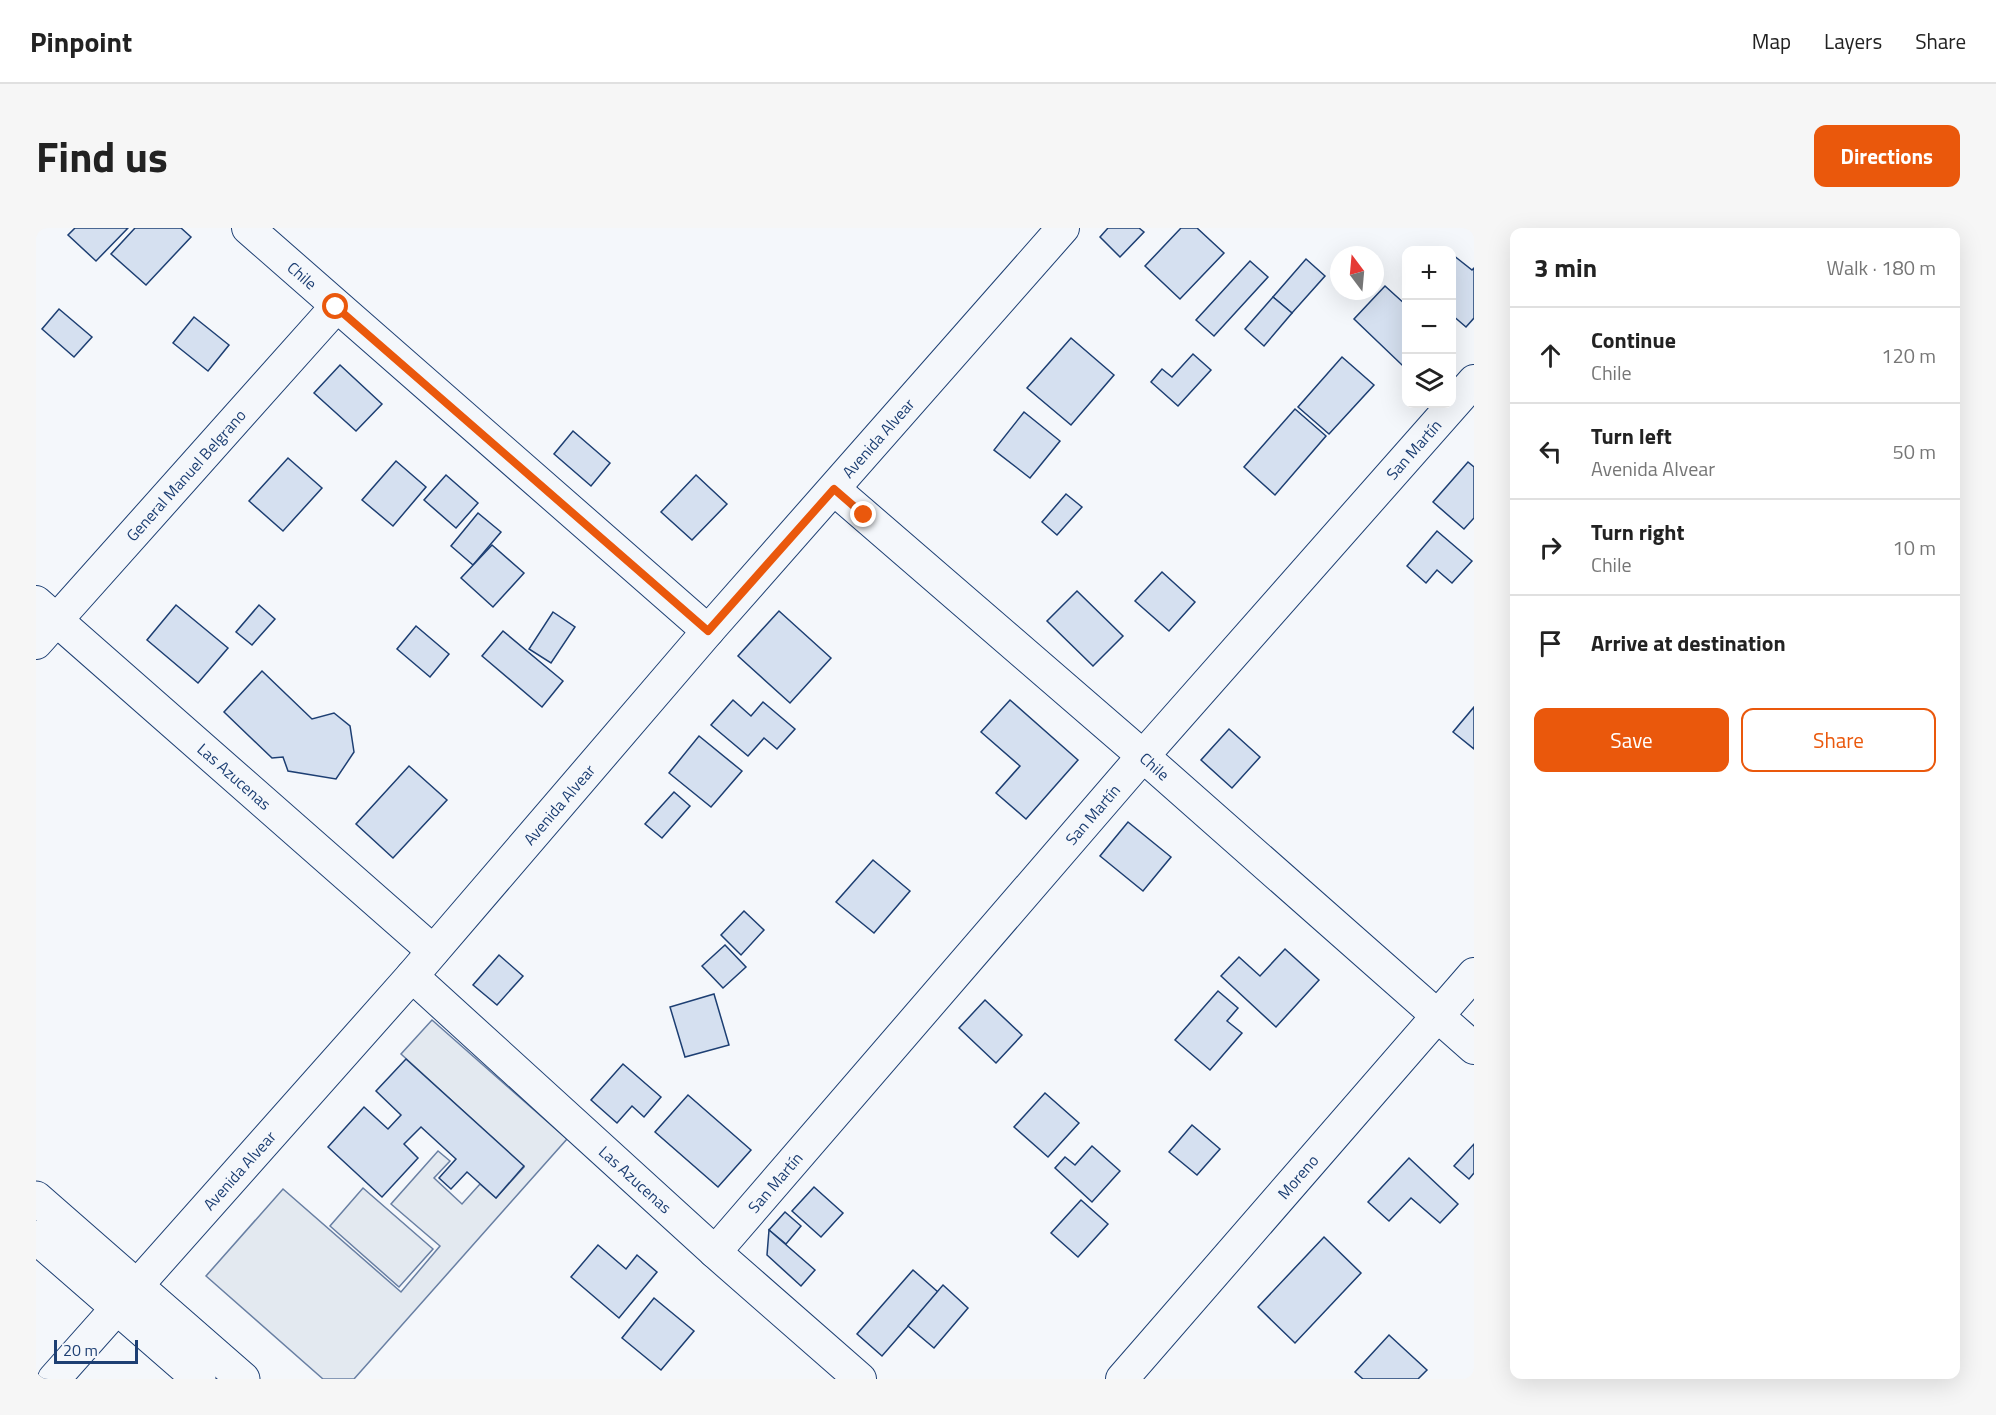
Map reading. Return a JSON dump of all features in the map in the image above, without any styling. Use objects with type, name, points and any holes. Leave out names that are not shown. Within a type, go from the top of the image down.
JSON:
[{"type":"main road","points":[[36,1198],[199,1379]]},
{"type":"main road","points":[[36,1237],[126,1296],[243,1379]]},
{"type":"street","name":"Chile","points":[[248,228],[708,631]]},
{"type":"street","name":"Avenida Alvear","points":[[54,1379],[412,976],[708,631],[1062,228]]},
{"type":"street","name":"General Manuel Belgrano","points":[[36,643],[46,610],[336,307]]},
{"type":"street","name":"San Martín","points":[[715,1252],[1143,756],[1474,381]]},
{"type":"street","name":"Chile","points":[[834,489],[1143,756],[1474,1048]]},
{"type":"street","name":"Las Azucenas","points":[[46,610],[433,951]]},
{"type":"street","name":"Moreno","points":[[1122,1379],[1474,974]]},
{"type":"street","name":"Las Azucenas","points":[[412,976],[715,1252],[860,1379]]},
{"type":"shaded area","points":[[432,1020],[567,1139],[354,1379],[323,1379],[206,1276],[283,1189],[401,1292],[440,1246],[391,1204],[438,1151],[450,1161],[434,1178],[462,1204],[480,1184],[496,1198],[524,1167],[401,1054]]},
{"type":"shaded area","points":[[363,1188],[433,1249],[399,1287],[330,1226]]},
{"type":"building","points":[[75,228],[128,228],[96,261],[68,235]]},
{"type":"building","points":[[135,228],[181,228],[191,237],[146,285],[111,254]]},
{"type":"building","points":[[1108,228],[1139,228],[1144,232],[1120,257],[1100,237]]},
{"type":"building","points":[[1181,228],[1197,228],[1224,253],[1180,299],[1145,266]]},
{"type":"building","points":[[1456,257],[1472,270],[1474,268],[1474,318],[1466,327],[1456,318]]},
{"type":"building","points":[[1306,259],[1325,276],[1292,313],[1273,297]]},
{"type":"building","points":[[1250,261],[1268,277],[1214,336],[1196,320]]},
{"type":"building","points":[[1384,287],[1402,301],[1402,365],[1354,319],[1372,300],[1384,300]]},
{"type":"building","points":[[1273,297],[1292,313],[1264,346],[1245,329]]},
{"type":"building","points":[[59,309],[92,337],[74,357],[42,329]]},
{"type":"building","points":[[194,317],[229,345],[208,371],[173,343]]},
{"type":"building","points":[[1071,338],[1114,375],[1071,425],[1027,388]]},
{"type":"building","points":[[1193,354],[1211,370],[1178,406],[1151,382],[1162,369],[1172,377]]},
{"type":"building","points":[[1342,357],[1374,385],[1329,434],[1298,407]]},
{"type":"building","points":[[340,365],[382,404],[356,431],[314,393]]},
{"type":"building","points":[[1295,409],[1326,436],[1275,495],[1244,467]]},
{"type":"building","points":[[1024,412],[1060,441],[1030,478],[994,450]]},
{"type":"building","points":[[573,431],[610,463],[591,486],[554,454]]},
{"type":"building","points":[[288,458],[322,488],[283,531],[249,501]]},
{"type":"building","points":[[396,461],[426,487],[393,526],[362,500]]},
{"type":"building","points":[[1468,462],[1474,467],[1474,518],[1464,529],[1433,502]]},
{"type":"building","points":[[446,475],[478,503],[456,528],[424,500]]},
{"type":"building","points":[[696,475],[727,504],[692,540],[661,512]]},
{"type":"building","points":[[1066,494],[1082,507],[1057,535],[1042,522]]},
{"type":"building","points":[[478,513],[501,532],[473,565],[451,546]]},
{"type":"building","points":[[1437,531],[1472,561],[1452,583],[1437,570],[1426,583],[1407,566]]},
{"type":"building","points":[[492,545],[524,573],[493,607],[461,578]]},
{"type":"building","points":[[1162,572],[1195,602],[1169,631],[1135,601]]},
{"type":"building","points":[[1077,591],[1123,636],[1093,666],[1047,621]]},
{"type":"building","points":[[176,605],[228,648],[198,683],[147,640]]},
{"type":"building","points":[[259,605],[275,619],[252,645],[236,632]]},
{"type":"building","points":[[779,611],[831,658],[790,703],[738,656]]},
{"type":"building","points":[[553,612],[575,627],[551,663],[529,649]]},
{"type":"building","points":[[416,626],[449,654],[430,677],[397,649]]},
{"type":"building","points":[[503,631],[563,681],[542,707],[482,656]]},
{"type":"building","points":[[262,671],[312,719],[334,713],[350,726],[354,752],[336,779],[288,771],[283,757],[272,758],[224,712]]},
{"type":"building","points":[[733,700],[751,716],[763,702],[795,729],[777,749],[764,738],[748,756],[711,725]]},
{"type":"building","points":[[1010,700],[1078,760],[1026,819],[996,793],[1020,766],[981,732]]},
{"type":"building","points":[[1474,707],[1474,749],[1453,732]]},
{"type":"building","points":[[1229,729],[1260,757],[1232,788],[1201,760]]},
{"type":"building","points":[[699,736],[742,771],[711,807],[669,773]]},
{"type":"building","points":[[409,766],[447,800],[393,858],[356,824]]},
{"type":"building","points":[[674,792],[690,806],[662,838],[645,824]]},
{"type":"building","points":[[1128,822],[1171,857],[1143,891],[1100,856]]},
{"type":"building","points":[[873,860],[910,891],[874,933],[836,902]]},
{"type":"building","points":[[744,911],[764,930],[741,955],[721,935]]},
{"type":"building","points":[[725,945],[746,967],[723,988],[702,966]]},
{"type":"building","points":[[1285,949],[1319,980],[1276,1027],[1221,976],[1239,957],[1260,976]]},
{"type":"building","points":[[499,955],[523,976],[497,1005],[473,985]]},
{"type":"building","points":[[1218,991],[1238,1008],[1227,1021],[1242,1033],[1210,1070],[1175,1040]]},
{"type":"building","points":[[714,994],[729,1045],[685,1057],[670,1007]]},
{"type":"building","points":[[985,1000],[1022,1035],[996,1063],[959,1028]]},
{"type":"building","points":[[406,1059],[524,1166],[496,1198],[467,1172],[451,1189],[439,1178],[456,1159],[421,1127],[404,1144],[418,1158],[382,1197],[328,1147],[364,1107],[388,1129],[401,1115],[376,1091]]},
{"type":"building","points":[[623,1064],[661,1097],[644,1117],[632,1106],[617,1123],[591,1100]]},
{"type":"building","points":[[1045,1093],[1079,1123],[1048,1157],[1014,1127]]},
{"type":"building","points":[[688,1095],[751,1150],[718,1187],[655,1132]]},
{"type":"building","points":[[1192,1125],[1220,1149],[1197,1175],[1169,1152]]},
{"type":"building","points":[[1474,1144],[1474,1173],[1469,1179],[1454,1166]]},
{"type":"building","points":[[1092,1146],[1120,1171],[1092,1202],[1055,1168],[1065,1157],[1075,1165]]},
{"type":"building","points":[[1409,1158],[1458,1204],[1440,1223],[1411,1198],[1389,1221],[1368,1202]]},
{"type":"building","points":[[814,1187],[843,1213],[821,1237],[792,1211]]},
{"type":"building","points":[[1081,1200],[1108,1224],[1078,1257],[1051,1233]]},
{"type":"building","points":[[785,1212],[801,1226],[786,1244],[769,1230]]},
{"type":"building","points":[[769,1230],[815,1270],[801,1286],[767,1255]]},
{"type":"building","points":[[1324,1237],[1361,1273],[1295,1343],[1258,1307]]},
{"type":"building","points":[[598,1245],[626,1269],[637,1255],[657,1272],[619,1318],[571,1277]]},
{"type":"building","points":[[913,1270],[938,1292],[882,1356],[857,1334]]},
{"type":"building","points":[[943,1285],[968,1308],[934,1348],[908,1326]]},
{"type":"building","points":[[654,1298],[694,1331],[661,1370],[622,1338]]},
{"type":"building","points":[[1389,1335],[1427,1370],[1418,1379],[1363,1379],[1355,1372]]},
{"type":"route","points":[[336,307],[708,631],[834,489],[864,515]]}]
